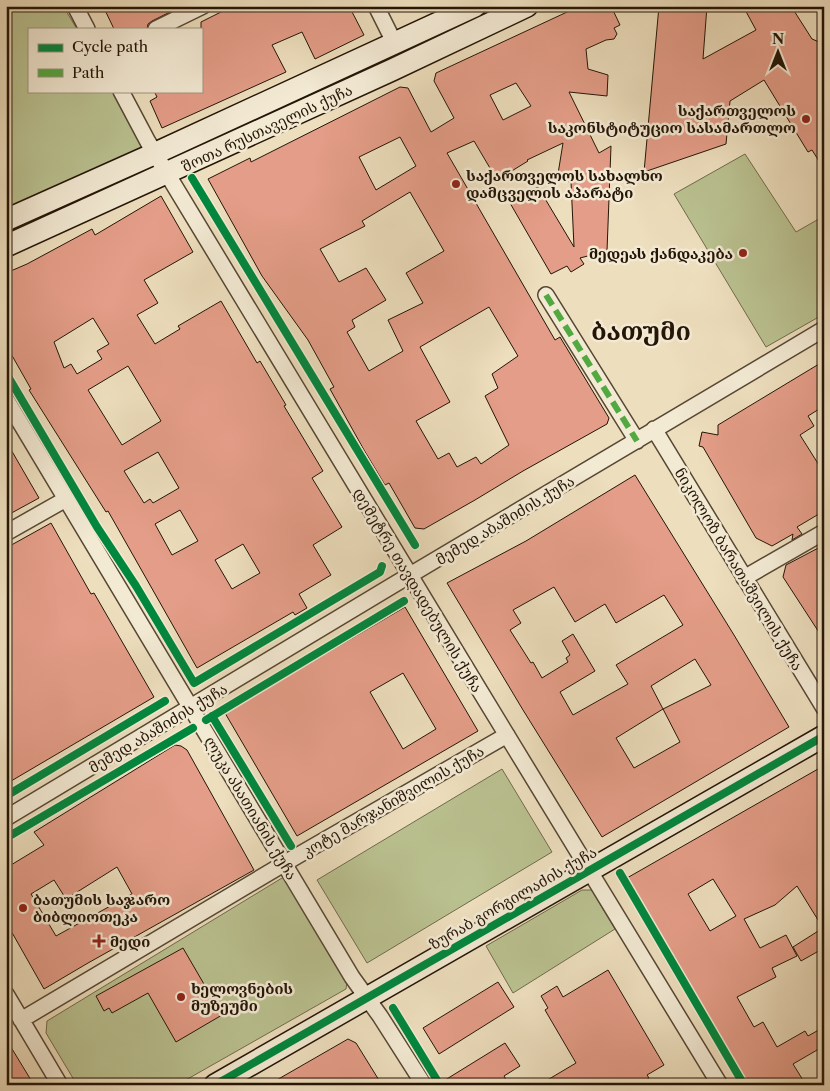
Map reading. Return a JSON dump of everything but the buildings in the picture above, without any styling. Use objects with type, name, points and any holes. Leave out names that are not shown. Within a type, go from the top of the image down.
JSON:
[{"type":"main road","name":"შოთა რუსთაველის ქუჩა","points":[[6,220],[475,6]]},
{"type":"main road","name":"შოთა რუსთაველის ქუჩა","points":[[6,246],[167,174],[527,6]]},
{"type":"main road","name":"ზურაბ გორგილაძის ქუჩა","points":[[215,1085],[824,736]]},
{"type":"street","points":[[75,6],[87,28]]},
{"type":"street","points":[[158,28],[203,6]]},
{"type":"street","points":[[376,6],[395,44]]},
{"type":"street","name":"დემეტრე თავდადებულის ქუჩა","points":[[122,92],[167,174],[720,1085]]},
{"type":"street","points":[[546,295],[637,440]]},
{"type":"street","name":"მემედ აბაშიძის ქუჩა","points":[[6,818],[824,329]]},
{"type":"street","name":"ლუკა ასათიანის ქუჩა","points":[[6,399],[352,978],[424,1085]]},
{"type":"street","name":"ნიკოლოზ ბარათაშვილის ქუჩა","points":[[654,429],[824,708]]},
{"type":"street","points":[[6,533],[66,499]]},
{"type":"street","points":[[744,578],[824,532]]},
{"type":"street","name":"კოტე მარჯანიშვილის ქუჩა","points":[[21,1020],[284,864],[507,735]]},
{"type":"street","points":[[6,994],[60,1085]]},
{"type":"green space","points":[[6,6],[63,6],[76,28],[28,28],[28,92],[116,92],[143,145],[142,151],[6,214]]},
{"type":"green space","points":[[745,154],[796,232],[824,216],[824,314],[766,347],[674,194]]},
{"type":"green space","points":[[502,769],[552,852],[367,963],[317,880]]},
{"type":"green space","points":[[282,878],[287,879],[347,981],[346,989],[177,1085],[77,1085],[46,1033],[47,1021]]},
{"type":"green space","points":[[582,890],[592,890],[615,929],[513,993],[486,946]]},
{"type":"marked path","points":[[546,295],[637,441]]},
{"type":"cycle path","points":[[192,178],[415,545]]},
{"type":"cycle path","points":[[6,373],[97,527],[136,586],[194,683],[380,572],[382,566]]},
{"type":"cycle path","points":[[206,720],[404,601]]},
{"type":"cycle path","points":[[6,796],[165,701]]},
{"type":"cycle path","points":[[212,716],[291,846]]},
{"type":"cycle path","points":[[6,838],[193,728]]},
{"type":"cycle path","points":[[215,1085],[824,736]]},
{"type":"cycle path","points":[[620,873],[744,1085]]},
{"type":"cycle path","points":[[393,1008],[440,1085]]},
{"type":"place","name":"საქართველოს საკონსტიტუციო სასამართლო","points":[[806,119]]},
{"type":"place","name":"საქართველოს სახალხო დამცველის აპარატი","points":[[456,184]]},
{"type":"place","name":"მედეას ქანდაკება","points":[[743,253]]},
{"type":"place","name":"ბათუმის საჯარო ბიბლიოთეკა","points":[[23,908]]},
{"type":"place","name":"მედი","points":[[99,941]]},
{"type":"place","name":"ხელოვნების მუზეუმი","points":[[181,997]]},
{"type":"district","name":"ბათუმი","points":[[641,331]]}]
